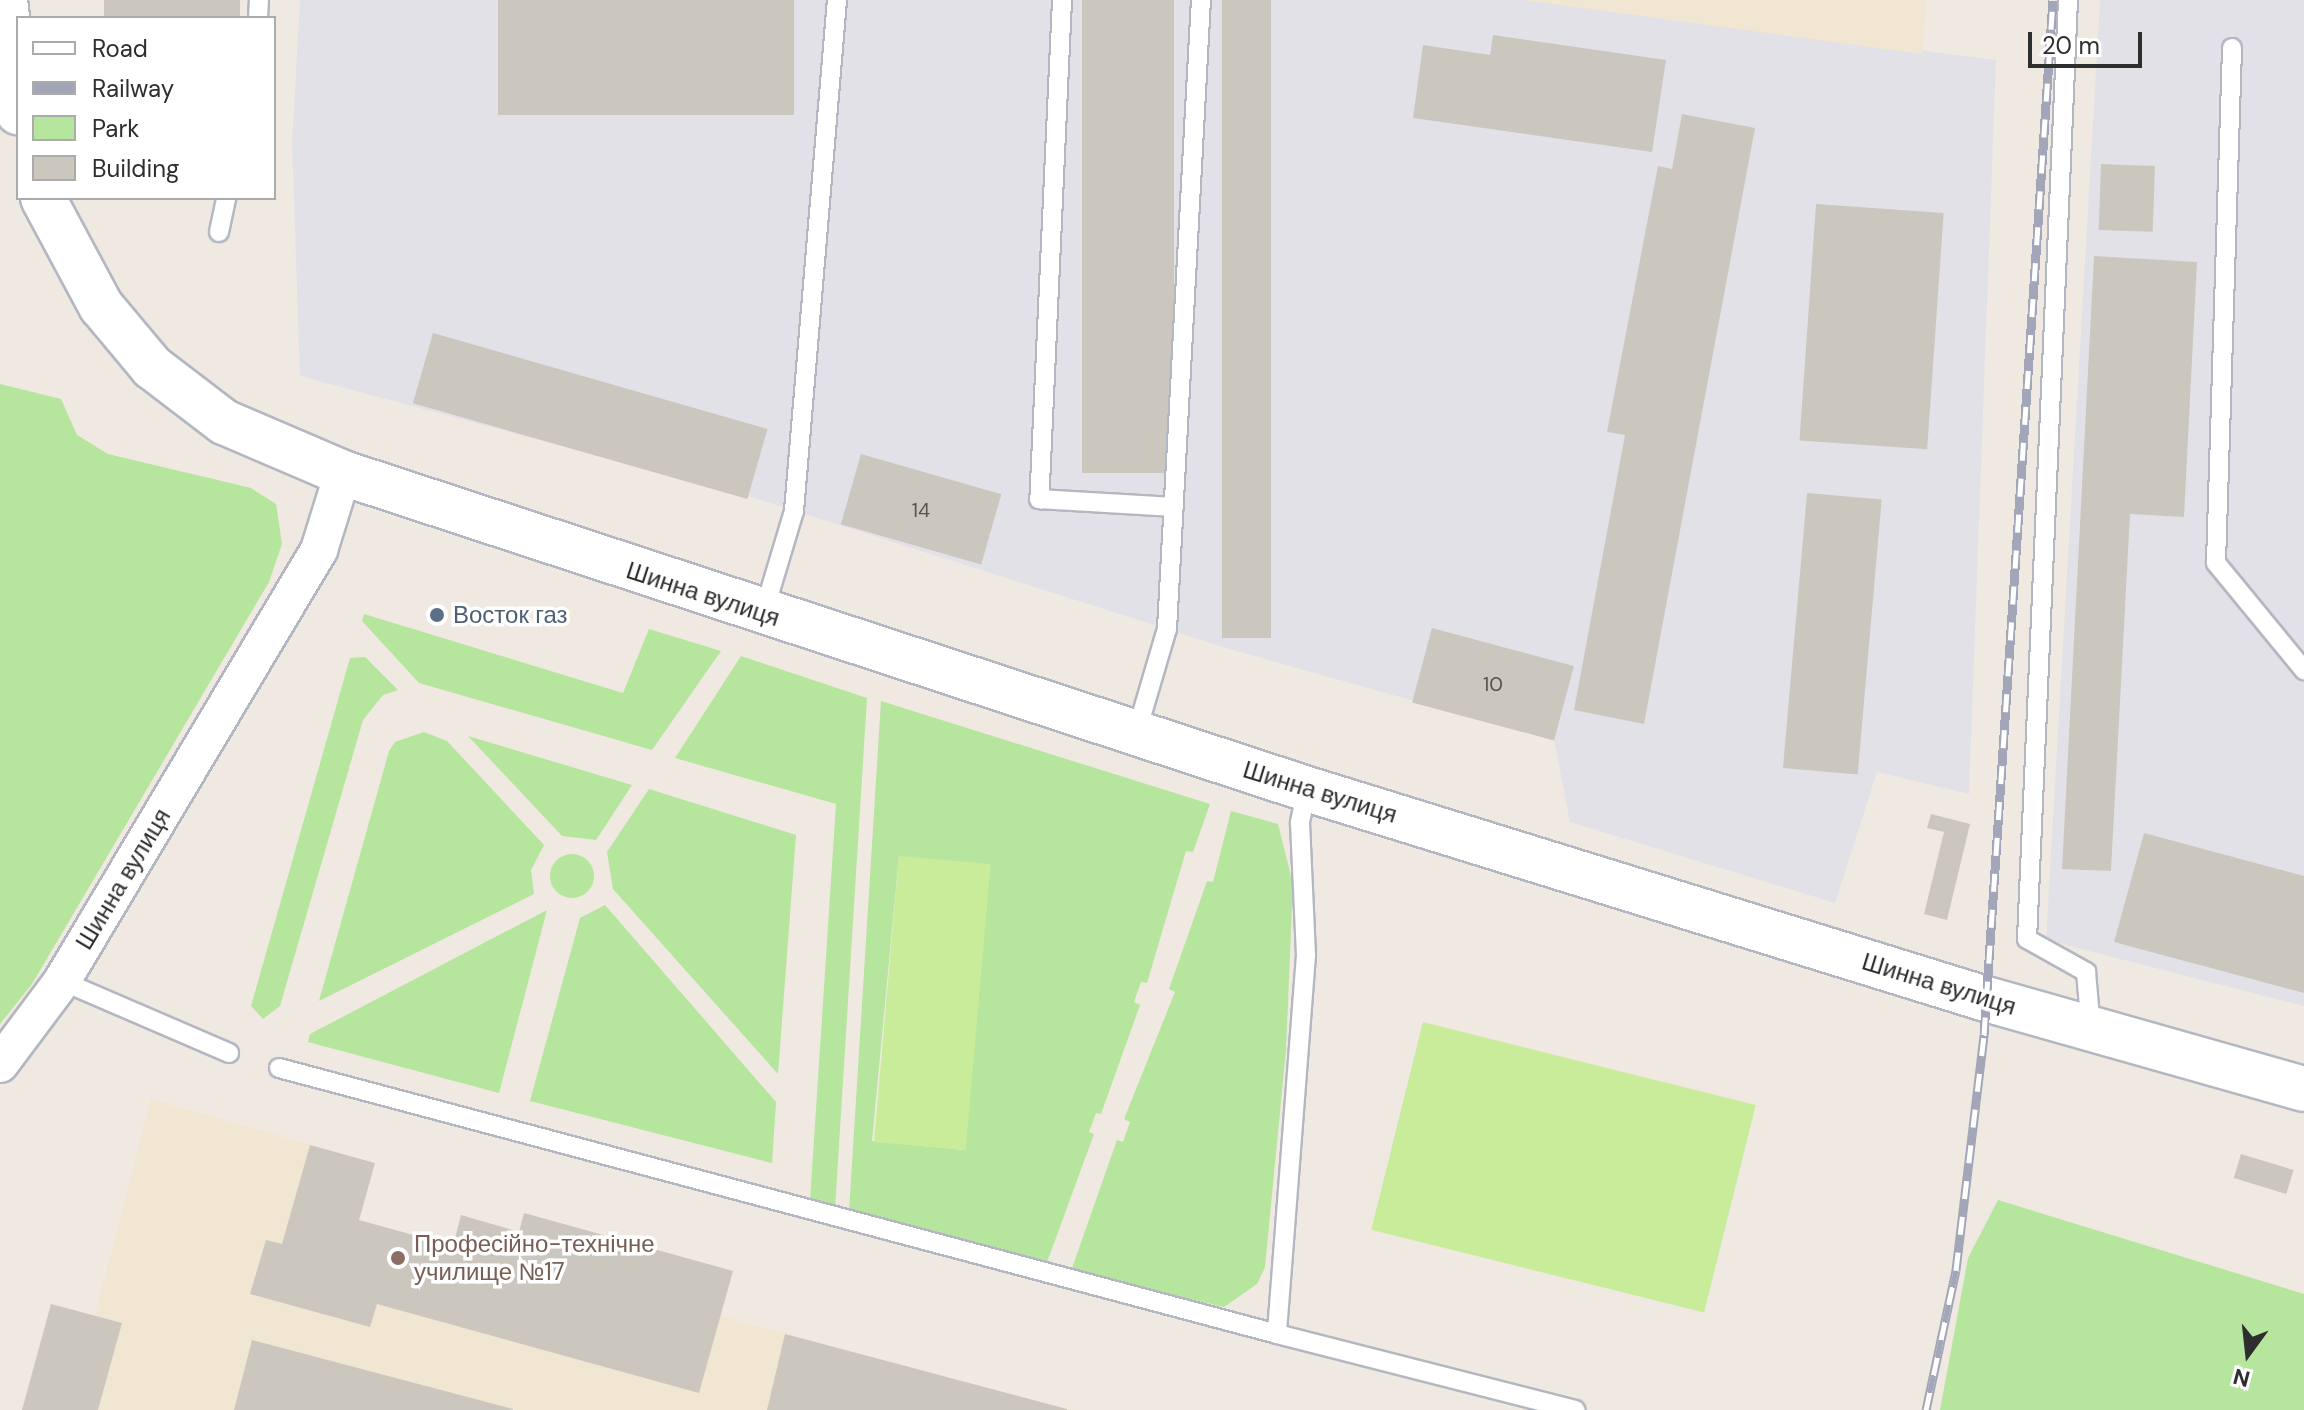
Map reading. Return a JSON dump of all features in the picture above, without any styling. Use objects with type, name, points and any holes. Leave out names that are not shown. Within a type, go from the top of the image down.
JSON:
[{"type":"street","points":[[5,0],[16,95]]},
{"type":"street","name":"Шинна вулиця","points":[[44,200],[101,306],[152,367],[224,422],[343,473],[763,614],[1307,789],[2091,1030],[2304,1089]]},
{"type":"street","name":"Шинна вулиця","points":[[0,1064],[62,981],[319,550],[343,473]]},
{"type":"lane","points":[[763,614],[794,511],[837,0]]},
{"type":"lane","points":[[1062,0],[1039,499],[1174,507]]},
{"type":"lane","points":[[1136,734],[1167,629],[1201,0]]},
{"type":"lane","points":[[2068,0],[2027,939],[2086,972],[2091,1030]]},
{"type":"lane","points":[[2232,48],[2216,563],[2304,670]]},
{"type":"lane","points":[[219,232],[226,200]]},
{"type":"lane","points":[[1277,1334],[1306,955],[1300,823],[1307,789]]},
{"type":"lane","points":[[62,981],[229,1053]]},
{"type":"lane","points":[[279,1068],[1277,1334],[1575,1410]]},
{"type":"shaded area","points":[[300,0],[1524,0],[1996,60],[1969,794],[1877,772],[1835,903],[1570,822],[1554,740],[1236,651],[748,496],[300,376],[292,143]]},
{"type":"shaded area","points":[[1524,0],[1927,0],[1922,54]]},
{"type":"shaded area","points":[[2100,0],[2304,0],[2304,1006],[2046,940]]},
{"type":"shaded area","name":"Професійно-технічне училище №17","points":[[151,1099],[375,1163],[360,1220],[452,1245],[461,1215],[519,1232],[524,1213],[733,1271],[721,1316],[1071,1410],[98,1410],[122,1324],[95,1315]]},
{"type":"green space","points":[[0,384],[61,399],[77,435],[108,454],[251,488],[276,504],[282,544],[269,582],[32,984],[0,1024]]},
{"type":"green space","points":[[364,614],[623,693],[649,629],[721,651],[652,750],[419,683],[362,621]]},
{"type":"green space","points":[[741,656],[867,698],[835,1208],[810,1201],[836,804],[675,758]]},
{"type":"green space","points":[[365,657],[398,690],[383,695],[363,720],[280,1006],[263,1019],[251,1006],[350,658]]},
{"type":"green space","points":[[881,701],[1210,804],[1193,852],[1186,851],[1147,983],[1141,982],[1134,1002],[1140,1005],[1101,1114],[1096,1113],[1089,1132],[1094,1134],[1046,1265],[849,1211]],"holes":[[[899,856],[965,1150],[872,1141]]]},
{"type":"green space","points":[[424,732],[447,741],[544,845],[531,870],[534,894],[319,1001],[389,751],[395,742]]},
{"type":"green space","points":[[468,736],[632,785],[596,840],[562,836]]},
{"type":"green space","points":[[649,789],[796,835],[778,1074],[613,889],[607,852]]},
{"type":"green space","points":[[1231,811],[1278,824],[1293,884],[1286,1050],[1265,1267],[1257,1284],[1224,1307],[1071,1271],[1117,1140],[1123,1142],[1130,1122],[1124,1119],[1175,992],[1169,989],[1207,881],[1213,882]]},
{"type":"green space","points":[[572,854],[588,860],[594,876],[588,892],[572,898],[556,892],[550,876],[556,860]]},
{"type":"green space","points":[[899,856],[991,864],[966,1150],[874,1142]]},
{"type":"green space","points":[[605,905],[776,1102],[772,1163],[530,1101],[580,918]]},
{"type":"green space","points":[[547,910],[499,1093],[308,1042],[310,1034]]},
{"type":"green space","points":[[1423,1022],[1756,1105],[1704,1313],[1371,1230]]},
{"type":"green space","points":[[1998,1200],[2304,1294],[2304,1410],[1940,1410],[1968,1258]]},
{"type":"building","points":[[104,0],[240,0],[240,16],[104,16]]},
{"type":"building","points":[[498,0],[794,0],[794,115],[498,115]]},
{"type":"building","points":[[1082,0],[1174,0],[1174,473],[1082,473]]},
{"type":"building","points":[[1222,0],[1271,0],[1271,638],[1222,638]]},
{"type":"building","points":[[1493,35],[1666,60],[1652,152],[1413,118],[1423,45],[1490,55]]},
{"type":"building","points":[[1682,114],[1755,128],[1644,724],[1574,710],[1625,435],[1607,432],[1658,166],[1672,169]]},
{"type":"building","points":[[2101,164],[2155,166],[2153,232],[2099,230]]},
{"type":"building","points":[[1816,204],[1944,213],[1927,449],[1799,440]]},
{"type":"building","points":[[2094,256],[2197,262],[2184,517],[2130,514],[2111,871],[2062,869]]},
{"type":"building","points":[[433,333],[768,429],[747,499],[413,403]]},
{"type":"building","points":[[861,454],[1001,494],[981,564],[841,524]]},
{"type":"building","points":[[1807,493],[1882,500],[1858,774],[1783,768]]},
{"type":"building","points":[[1432,628],[1574,666],[1554,740],[1412,702]]},
{"type":"building","points":[[1931,814],[1970,824],[1947,920],[1924,914],[1944,832],[1927,828]]},
{"type":"building","points":[[2144,833],[2304,876],[2304,993],[2114,942]]},
{"type":"building","points":[[310,1145],[375,1163],[359,1220],[453,1246],[461,1215],[519,1232],[524,1213],[733,1271],[699,1393],[377,1304],[370,1327],[250,1294],[266,1240],[282,1244]]},
{"type":"building","points":[[2241,1154],[2294,1170],[2286,1194],[2234,1178]]},
{"type":"building","points":[[51,1304],[122,1323],[98,1410],[22,1410]]},
{"type":"building","points":[[785,1334],[1067,1409],[1067,1410],[767,1410]]},
{"type":"building","points":[[252,1340],[513,1409],[513,1410],[234,1410]]},
{"type":"railway","points":[[1926,1410],[1956,1270],[1984,1035],[2053,0]]},
{"type":"place","name":"Восток газ","points":[[437,615]]},
{"type":"place","name":"Професійно-технічне училище №17","points":[[398,1258]]}]
